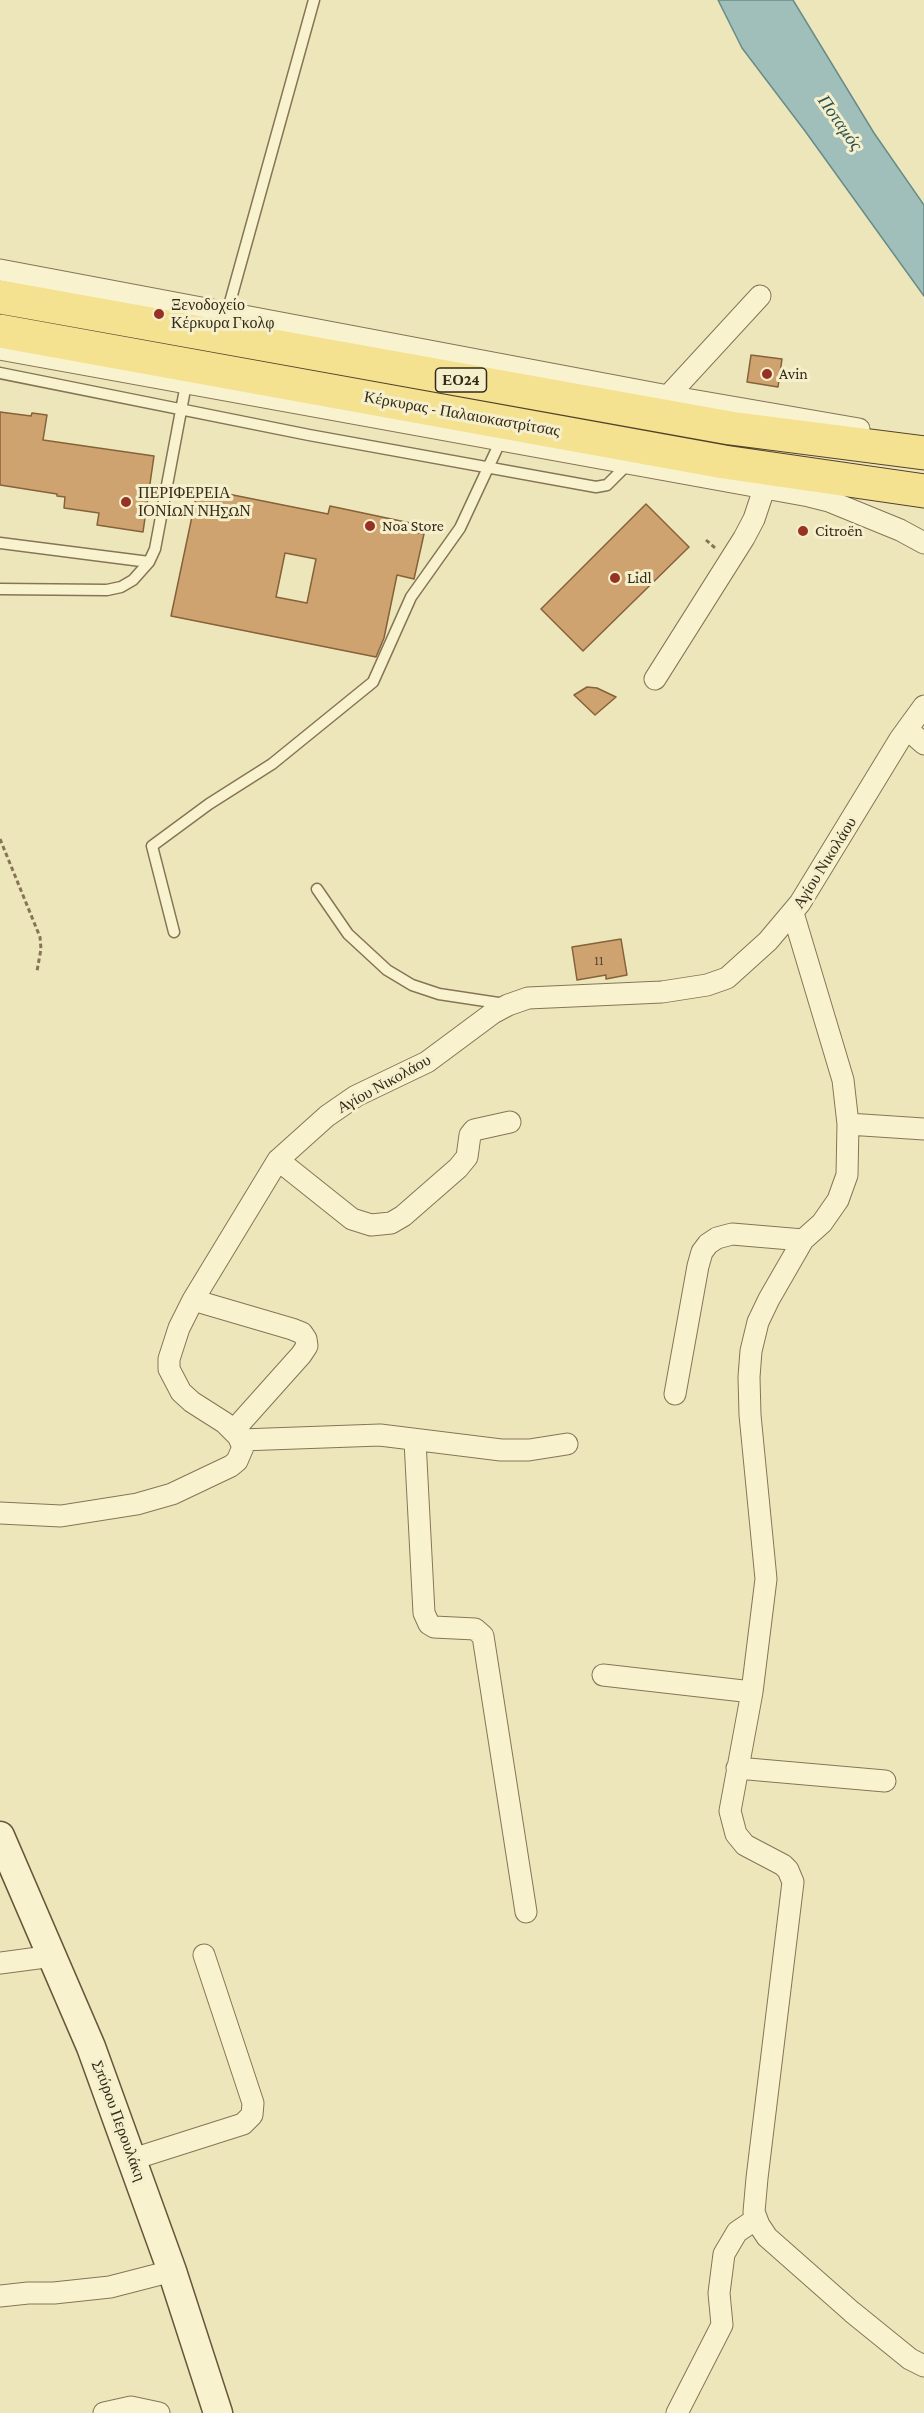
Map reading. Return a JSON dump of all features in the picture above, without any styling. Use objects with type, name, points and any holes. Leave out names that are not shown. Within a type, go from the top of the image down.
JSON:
[{"type":"main road","name":"Κέρκυρας - Παλαιοκαστρίτσας","points":[[0,297],[730,429],[924,453]]},
{"type":"main road","points":[[177,328],[229,313],[274,346]]},
{"type":"main road","name":"Κέρκυρας - Παλαιοκαστρίτσας","points":[[0,331],[219,370],[637,455],[767,478],[924,491]]},
{"type":"main road","points":[[767,478],[799,438]]},
{"type":"street","points":[[0,270],[668,396],[903,437],[924,443]]},
{"type":"street","points":[[668,396],[760,296]]},
{"type":"street","points":[[0,349],[501,440],[637,455]]},
{"type":"street","points":[[655,679],[744,538],[754,519],[767,478],[900,530],[924,543]]},
{"type":"street","name":"Αγίου Νικολάου","points":[[238,1435],[186,1398],[177,1387],[169,1359],[172,1344],[193,1300],[278,1160],[327,1116],[356,1096],[427,1062],[493,1013],[508,1005],[528,998],[662,992],[719,982],[727,978],[753,956],[793,913],[906,729],[924,706]]},
{"type":"street","points":[[906,729],[924,744]]},
{"type":"street","points":[[793,913],[843,1080],[848,1124],[847,1175],[838,1200],[822,1223],[803,1240],[769,1299],[758,1322],[751,1351],[750,1415],[766,1579],[753,1692],[730,1811],[736,1834],[745,1845],[783,1865],[793,1882],[754,2205],[756,2219],[767,2236],[852,2312],[909,2359],[924,2366]]},
{"type":"street","points":[[278,1160],[352,1219],[371,1225],[391,1223],[403,1216],[458,1168],[467,1157],[470,1135],[474,1130],[510,1122]]},
{"type":"street","points":[[848,1124],[924,1129]]},
{"type":"street","points":[[675,1394],[698,1266],[702,1252],[708,1244],[717,1238],[732,1234],[803,1240]]},
{"type":"street","points":[[193,1300],[292,1329],[306,1339],[306,1346],[301,1355],[238,1435]]},
{"type":"street","points":[[238,1435],[380,1435],[501,1450],[529,1450],[567,1444]]},
{"type":"street","points":[[0,1513],[61,1516],[83,1514],[172,1494],[231,1466],[242,1454],[243,1447],[238,1435]]},
{"type":"street","points":[[415,1441],[425,1619],[434,1627],[475,1629],[483,1636],[526,1912]]},
{"type":"street","points":[[603,1675],[753,1692]]},
{"type":"street","points":[[737,1768],[885,1781]]},
{"type":"street","name":"Σπύρου Περουλάκη","points":[[0,1836],[92,2047],[172,2271],[218,2413]]},
{"type":"street","points":[[133,2158],[243,2124],[252,2115],[253,2103],[204,1955]]},
{"type":"street","points":[[0,1963],[53,1956]]},
{"type":"street","points":[[677,2413],[722,2325],[719,2293],[724,2254],[737,2232],[756,2219]]},
{"type":"street","points":[[0,2296],[90,2290],[172,2271]]},
{"type":"street","points":[[104,2413],[131,2407],[159,2413]]},
{"type":"lane","points":[[229,313],[314,0]]},
{"type":"lane","points":[[0,589],[107,590],[121,587],[133,580],[149,562],[155,549],[186,384],[219,370]]},
{"type":"lane","points":[[0,373],[181,410],[600,487],[610,482],[637,455]]},
{"type":"lane","points":[[174,932],[152,846],[209,804],[272,764],[373,682],[411,597],[460,528],[501,440]]},
{"type":"lane","points":[[0,543],[149,562]]},
{"type":"lane","points":[[317,889],[348,934],[387,970],[412,985],[439,994],[508,1005]]},
{"type":"path","points":[[0,839],[40,937],[37,971]]},
{"type":"water","name":"Ποταμός","points":[[718,0],[793,0],[874,133],[924,205],[924,296],[742,48]]},
{"type":"building","points":[[751,355],[782,359],[778,387],[747,382]]},
{"type":"building","points":[[0,412],[31,416],[32,413],[47,415],[43,440],[154,456],[143,532],[97,525],[99,513],[64,508],[65,497],[57,496],[57,494],[0,485]]},
{"type":"building","points":[[198,488],[328,514],[330,506],[415,524],[414,532],[424,534],[414,579],[397,575],[384,638],[376,657],[171,616]],"holes":[[[285,553],[316,559],[307,603],[276,597]]]},
{"type":"building","name":"Lidl","points":[[646,504],[689,547],[583,651],[541,609]]},
{"type":"building","points":[[587,687],[597,688],[616,697],[595,715],[574,695]]},
{"type":"building","points":[[621,939],[627,975],[606,979],[606,975],[577,980],[572,947]]},
{"type":"place","name":"Ξενοδοχείο Κέρκυρα Γκολφ","points":[[159,314]]},
{"type":"place","name":"Avin","points":[[767,374]]},
{"type":"place","name":"ΠΕΡΙΦΕΡΕΙΑ ΙΟΝΙΩΝ ΝΗΣΩΝ","points":[[126,502]]},
{"type":"place","name":"Noa Store","points":[[370,526]]},
{"type":"place","name":"Citroën","points":[[803,531]]},
{"type":"place","name":"Lidl","points":[[615,578]]}]
